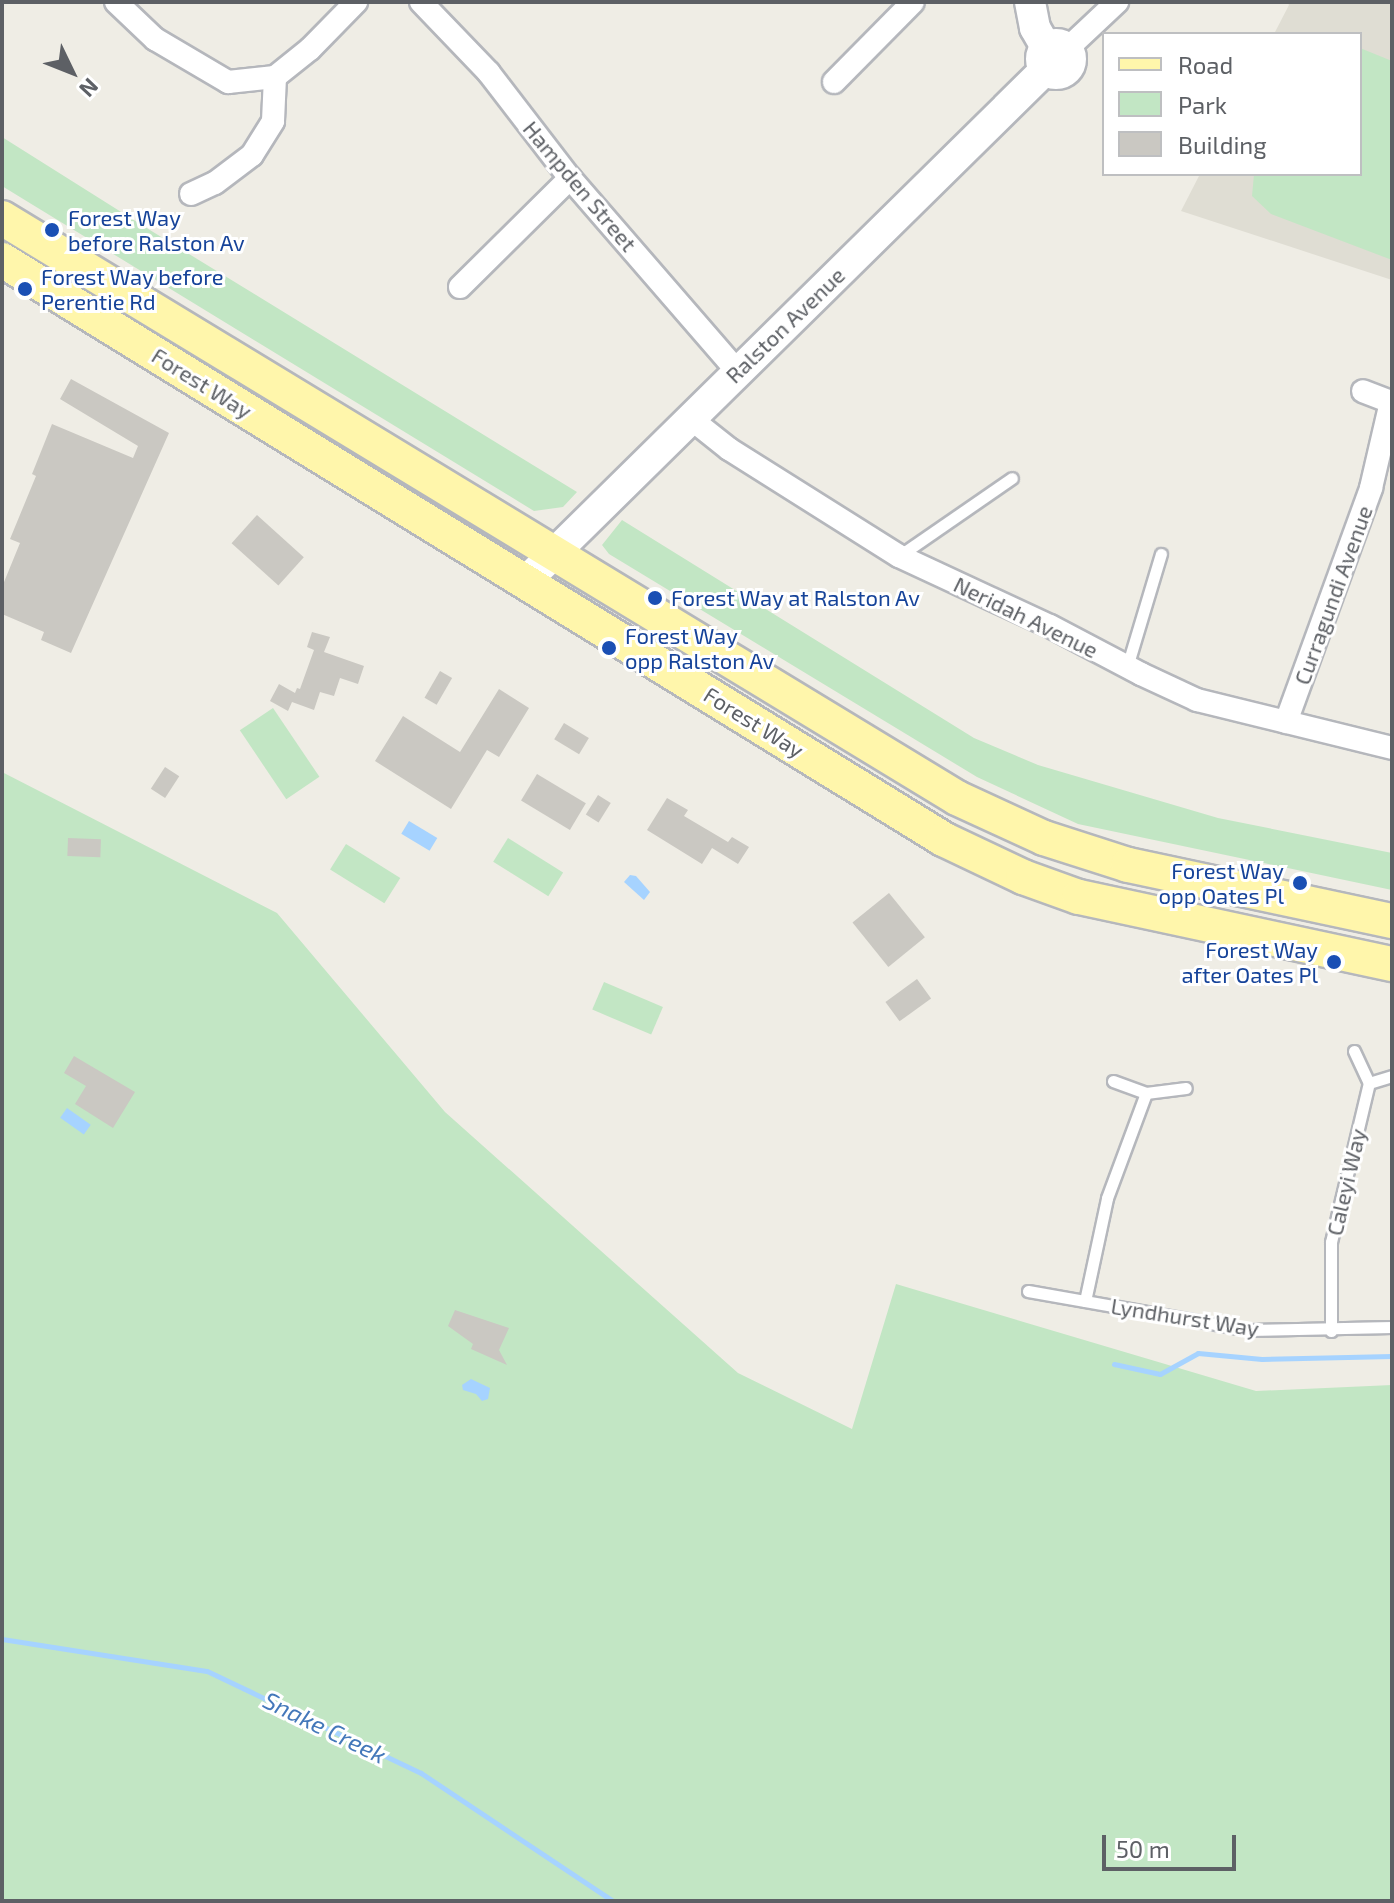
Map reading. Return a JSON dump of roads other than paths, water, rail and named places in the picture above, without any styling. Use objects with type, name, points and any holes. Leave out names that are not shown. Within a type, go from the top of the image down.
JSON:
[{"type":"main road","name":"Forest Way","points":[[2,218],[957,798],[1008,823],[1128,865],[1392,921]]},
{"type":"main road","name":"Forest Way","points":[[2,260],[883,805],[943,839],[1023,877],[1079,897],[1392,964]]},
{"type":"street","points":[[116,2],[155,39],[228,82],[275,77],[310,49],[356,2]]},
{"type":"street","name":"Hampden Street","points":[[421,2],[489,73],[570,178],[737,371]]},
{"type":"street","points":[[834,82],[913,2]]},
{"type":"street","points":[[1030,2],[1035,28],[1053,56]]},
{"type":"street","name":"Ralston Avenue","points":[[525,582],[1053,56],[1117,2]]},
{"type":"street","points":[[191,194],[215,183],[252,155],[273,121],[275,77]]},
{"type":"street","points":[[460,287],[570,178]]},
{"type":"street","name":"Curragundi Avenue","points":[[1286,722],[1382,492],[1391,402],[1363,391]]},
{"type":"street","name":"Neridah Avenue","points":[[690,418],[729,449],[899,556],[1197,700],[1392,748]]},
{"type":"lane","points":[[899,556],[1012,478]]},
{"type":"lane","points":[[1127,667],[1161,554]]},
{"type":"lane","points":[[1354,1051],[1369,1083],[1392,1076]]},
{"type":"lane","points":[[1113,1081],[1146,1093],[1186,1088]]},
{"type":"lane","name":"Caleyi Way","points":[[1331,1331],[1331,1242],[1369,1083]]},
{"type":"lane","points":[[1085,1301],[1107,1198],[1146,1093]]},
{"type":"lane","name":"Lyndhurst Way","points":[[1028,1291],[1250,1330],[1331,1331],[1392,1327]]},
{"type":"water","points":[[409,821],[437,838],[430,851],[401,834]]},
{"type":"water","points":[[630,875],[636,876],[650,892],[644,900],[624,882]]},
{"type":"water","points":[[67,1108],[91,1125],[84,1134],[60,1118]]},
{"type":"water","points":[[471,1379],[490,1388],[488,1399],[482,1401],[476,1394],[463,1390],[462,1385]]},
{"type":"waterway","points":[[1114,1364],[1160,1374],[1198,1353],[1262,1359],[1392,1356]]},
{"type":"waterway","name":"Snake Creek","points":[[2,1639],[207,1671],[421,1773],[613,1901]]},
{"type":"place","name":"Forest Way before Ralston Av","points":[[52,230]]},
{"type":"place","name":"Forest Way before Perentie Rd","points":[[25,289]]},
{"type":"place","name":"Forest Way at Ralston Av","points":[[655,598]]},
{"type":"place","name":"Forest Way opp Ralston Av","points":[[609,648]]},
{"type":"place","name":"Forest Way opp Oates Pl","points":[[1300,883]]},
{"type":"place","name":"Forest Way after Oates Pl","points":[[1334,962]]}]
